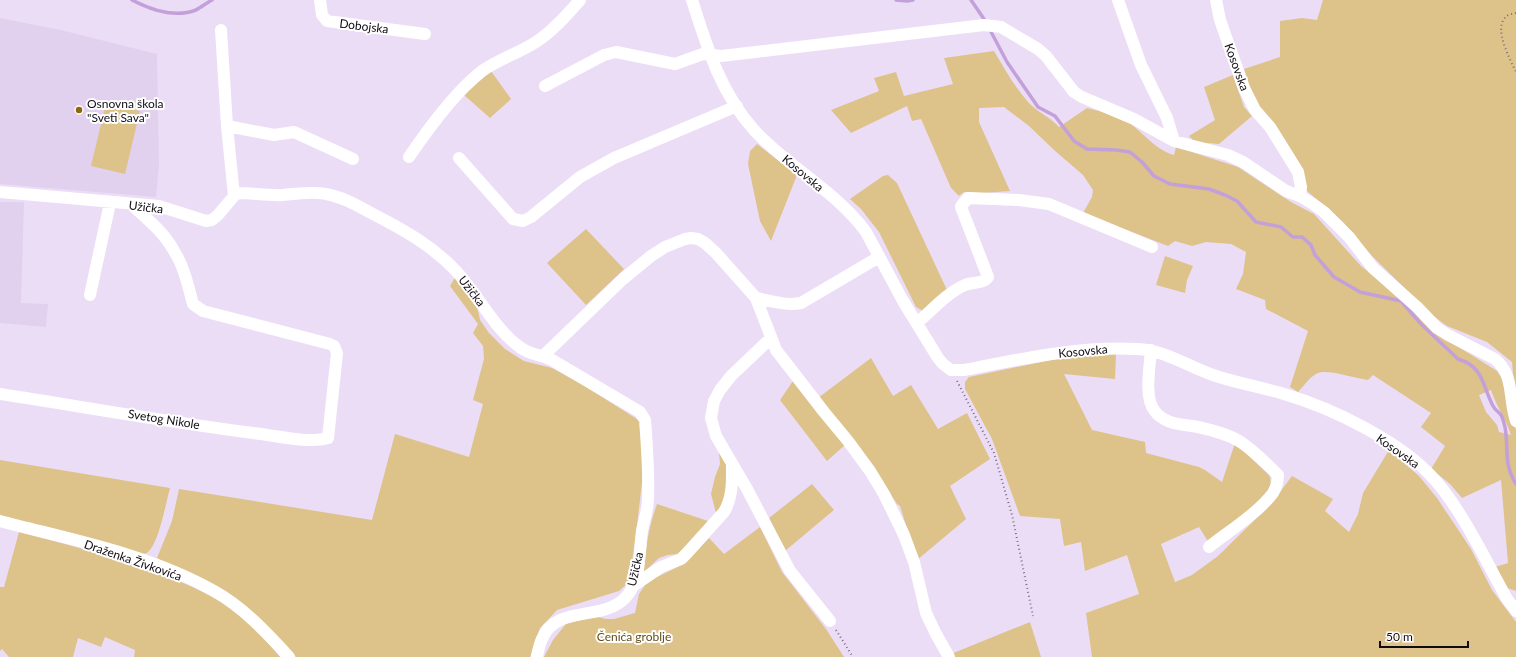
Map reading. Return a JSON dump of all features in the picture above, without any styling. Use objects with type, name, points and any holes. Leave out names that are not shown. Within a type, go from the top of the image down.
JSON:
[{"type":"street","name":"Dobojska","points":[[320,0],[322,15],[327,21],[425,34]]},
{"type":"street","points":[[409,157],[424,136],[471,81],[492,65],[536,42],[556,25],[580,0]]},
{"type":"street","name":"Kosovska","points":[[692,0],[709,54],[721,81],[737,106],[755,130],[773,148],[859,221],[917,323],[938,358],[947,368],[951,370],[964,370],[1071,351],[1104,348],[1151,350],[1171,356],[1213,375],[1286,395],[1309,403],[1346,419],[1396,447],[1435,480],[1512,600],[1516,611]]},
{"type":"street","points":[[1118,0],[1142,65],[1167,118],[1174,141]]},
{"type":"street","name":"Kosovska","points":[[1216,0],[1220,20],[1244,88],[1255,110],[1270,128],[1298,172],[1301,187],[1300,196]]},
{"type":"street","points":[[545,86],[604,55],[616,52],[675,64],[703,54],[720,56],[988,25],[1007,29],[1038,49],[1046,56],[1068,85],[1079,95],[1134,119],[1174,141],[1228,155],[1243,162],[1286,191],[1300,196],[1324,212],[1349,237],[1373,268],[1438,328],[1448,335],[1495,358],[1499,362],[1508,375],[1512,408],[1516,422]]},
{"type":"street","points":[[221,30],[227,126],[234,196]]},
{"type":"street","points":[[459,158],[513,219],[523,221],[532,217],[580,177],[614,158],[737,106]]},
{"type":"street","points":[[227,126],[274,135],[294,132],[353,159]]},
{"type":"street","name":"Užička","points":[[0,192],[132,205],[141,204],[159,206],[193,217],[209,220],[218,215],[234,196],[243,193],[283,195],[312,193],[330,195],[348,201],[431,247],[444,258],[467,283],[509,338],[529,353],[543,356],[636,410],[645,420],[648,499],[642,531],[638,567],[633,586],[626,598],[610,608],[570,616],[556,622],[544,635],[537,657]]},
{"type":"street","points":[[917,323],[952,293],[964,285],[985,281],[988,277],[961,207],[968,198],[1018,200],[1049,204],[1152,247]]},
{"type":"street","points":[[90,295],[110,203]]},
{"type":"street","name":"Svetog Nikole","points":[[0,394],[233,430],[303,439],[317,440],[328,438],[337,353],[334,346],[202,311],[193,304],[180,263],[174,250],[160,232],[132,205]]},
{"type":"street","points":[[543,356],[623,279],[665,247],[691,238],[698,239],[705,243],[716,253],[756,298],[776,350],[848,441],[870,471],[884,494],[904,535],[914,562],[926,612],[949,657]]},
{"type":"street","points":[[756,298],[793,305],[801,303],[879,257]]},
{"type":"street","points":[[771,338],[731,376],[720,390],[714,401],[711,418],[716,436],[747,489],[790,571],[830,621]]},
{"type":"street","points":[[1151,350],[1148,390],[1153,410],[1163,419],[1174,423],[1198,427],[1239,441],[1278,475],[1278,482],[1274,491],[1262,505],[1209,547]]},
{"type":"street","points":[[633,586],[661,567],[681,559],[724,512],[732,494],[732,463]]},
{"type":"street","name":"Draženka Živkovića","points":[[0,521],[85,543],[135,558],[176,573],[214,591],[250,617],[289,657]]},
{"type":"path","points":[[1516,13],[1508,15],[1502,22],[1501,31],[1506,51],[1516,72]]},
{"type":"path","points":[[951,370],[994,453],[1012,515],[1033,616]]},
{"type":"path","points":[[830,621],[853,657]]},
{"type":"shaded area","name":"Osnovna škola \"Sveti Sava\"","points":[[0,18],[61,30],[157,54],[159,165],[156,197],[0,184]]},
{"type":"shaded area","points":[[0,202],[24,202],[21,303],[48,304],[46,327],[0,323]]},
{"type":"green space","points":[[1323,0],[1516,0],[1516,387],[1514,386],[1512,362],[1487,342],[1447,326],[1432,315],[1372,256],[1343,222],[1306,190],[1254,100],[1244,69],[1280,57],[1280,21],[1302,18],[1317,20]]},
{"type":"green space","points":[[994,51],[1005,70],[1028,102],[1059,127],[1087,108],[1120,117],[1134,126],[1159,148],[1166,152],[1174,155],[1176,147],[1238,167],[1291,202],[1314,214],[1361,266],[1413,308],[1446,340],[1497,371],[1502,378],[1516,430],[1516,591],[1507,588],[1495,567],[1508,563],[1501,480],[1462,498],[1450,484],[1431,469],[1445,446],[1421,427],[1431,413],[1373,375],[1368,380],[1323,372],[1312,376],[1298,392],[1290,387],[1308,331],[1266,309],[1265,300],[1236,289],[1243,274],[1246,252],[1231,244],[1206,242],[1192,246],[1175,241],[1168,246],[1083,213],[1092,197],[1093,190],[1083,175],[1029,126],[1004,107],[979,108],[979,122],[1010,191],[983,193],[964,192],[959,196],[951,188],[921,119],[912,121],[907,106],[851,133],[831,110],[879,91],[874,78],[896,72],[904,96],[953,84],[944,58]],"holes":[[[1491,390],[1506,423],[1511,435],[1499,432],[1497,425],[1486,412],[1479,395]]]},
{"type":"green space","points":[[491,71],[511,99],[490,118],[464,95]]},
{"type":"green space","points":[[1233,75],[1244,107],[1252,116],[1219,144],[1195,142],[1189,136],[1215,120],[1204,87]]},
{"type":"green space","points":[[106,103],[140,111],[125,174],[91,166]]},
{"type":"green space","points":[[757,144],[797,175],[771,241],[760,221],[748,164],[750,151]]},
{"type":"green space","points":[[888,175],[897,183],[947,290],[923,311],[916,307],[879,232],[861,209],[850,199],[883,176]]},
{"type":"green space","points":[[586,229],[624,269],[586,305],[547,263]]},
{"type":"green space","points":[[1165,256],[1193,266],[1187,280],[1185,293],[1156,285]]},
{"type":"green space","points":[[456,276],[477,306],[480,320],[489,333],[505,349],[524,361],[552,368],[583,385],[640,421],[643,474],[629,582],[619,591],[557,610],[540,628],[530,657],[296,657],[262,621],[157,558],[172,521],[179,489],[372,520],[395,434],[469,457],[483,404],[473,400],[484,359],[483,346],[473,333],[478,324],[450,286]]},
{"type":"green space","points":[[1116,354],[1115,379],[1064,374],[1092,430],[1145,442],[1146,453],[1199,467],[1222,482],[1235,443],[1269,475],[1270,478],[1271,483],[1267,494],[1243,517],[1209,543],[1199,527],[1161,544],[1175,582],[1192,575],[1218,556],[1271,504],[1292,476],[1333,499],[1325,511],[1349,532],[1358,514],[1363,493],[1389,450],[1419,476],[1437,498],[1471,549],[1492,590],[1516,622],[1516,657],[1092,657],[1086,613],[1139,594],[1127,555],[1085,571],[1081,542],[1064,546],[1060,519],[1020,516],[992,439],[965,389],[965,382],[969,377],[1056,359],[1081,355]]},
{"type":"green space","points":[[871,358],[893,396],[911,385],[938,429],[967,413],[990,459],[950,486],[966,519],[917,560],[900,506],[897,504],[867,459],[818,398]]},
{"type":"green space","points":[[793,381],[846,444],[827,461],[780,400]]},
{"type":"green space","points":[[719,452],[727,465],[727,498],[716,513],[711,494],[720,464]]},
{"type":"green space","points":[[0,460],[170,488],[156,540],[148,552],[142,554],[0,516]]},
{"type":"green space","points":[[812,484],[834,510],[785,551],[769,518]]},
{"type":"green space","points":[[657,504],[708,521],[686,550],[678,554],[659,558],[644,572],[651,522]]},
{"type":"green space","name":"Čenića groblje","points":[[760,527],[782,572],[826,629],[844,657],[544,657],[553,640],[566,624],[595,616],[606,619],[614,619],[635,613],[639,594],[645,585],[653,579],[686,563],[709,538],[724,554]]},
{"type":"green space","points":[[19,532],[118,559],[168,577],[215,598],[242,617],[266,640],[280,657],[134,657],[135,650],[105,637],[101,647],[78,638],[73,657],[9,657],[2,649],[0,651],[0,587],[4,587]]},
{"type":"green space","points":[[1030,622],[1041,657],[955,657],[951,654]]},
{"type":"waterway","points":[[132,0],[155,10],[172,13],[196,10],[212,0]]},
{"type":"waterway","points":[[896,0],[913,0]]},
{"type":"waterway","points":[[971,0],[986,22]]},
{"type":"waterway","points":[[989,28],[1007,62],[1038,107],[1055,116],[1074,141],[1087,149],[1130,152],[1142,162],[1154,176],[1170,184],[1209,189],[1225,195],[1237,201],[1256,222],[1281,227],[1293,237],[1302,237],[1311,245],[1315,255],[1334,277],[1360,292],[1401,301],[1421,324],[1458,359],[1467,362],[1478,372],[1493,406],[1503,419],[1509,470],[1516,484]]},
{"type":"place","name":"Osnovna škola \"Sveti Sava\"","points":[[79,110]]}]
